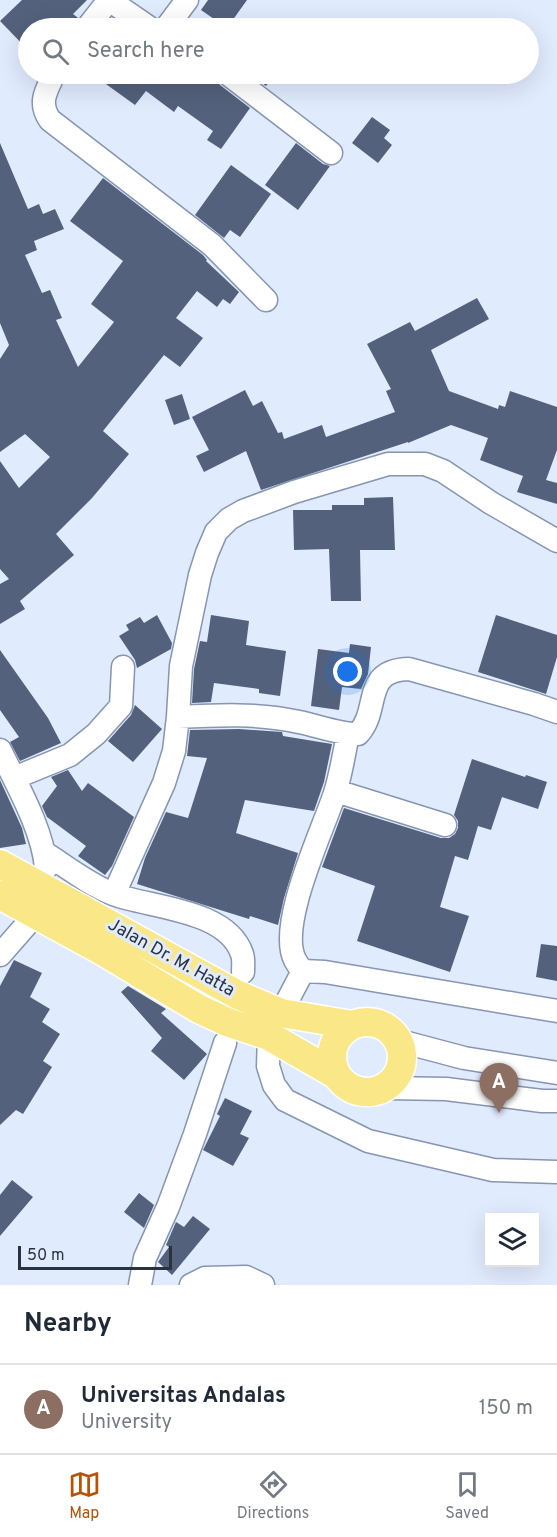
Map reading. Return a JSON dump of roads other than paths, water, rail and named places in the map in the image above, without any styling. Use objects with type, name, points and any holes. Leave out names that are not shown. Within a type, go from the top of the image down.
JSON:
[{"type":"main road","name":"Jalan Dr. M. Hatta","points":[[0,864],[238,995],[336,1074]]},
{"type":"main road","name":"Jalan Dr. M. Hatta","points":[[0,895],[104,952],[199,1009],[227,1022],[352,1024]]},
{"type":"main road","points":[[365,1021],[379,1023],[391,1030],[400,1041],[403,1062],[394,1081],[386,1088],[363,1093],[343,1083],[336,1074],[332,1060],[333,1045],[340,1033],[352,1024],[365,1021]]},
{"type":"street","points":[[95,18],[109,0],[135,18]]},
{"type":"street","points":[[174,18],[188,0]]},
{"type":"street","points":[[49,84],[44,111],[51,120],[212,245],[266,300]]},
{"type":"street","points":[[241,84],[331,153]]},
{"type":"street","points":[[114,894],[164,783],[174,751],[181,666],[200,575],[216,532],[229,519],[243,511],[294,492],[388,464],[425,464],[442,471],[557,541]]},
{"type":"street","points":[[14,778],[70,755],[96,734],[121,706],[123,667]]},
{"type":"street","points":[[178,717],[210,715],[265,717],[298,721],[358,735],[365,726],[379,683],[388,672],[396,669],[409,669],[557,712]]},
{"type":"street","points":[[303,971],[294,959],[291,941],[295,910],[310,859],[336,791],[348,734]]},
{"type":"street","points":[[0,750],[45,854],[48,890]]},
{"type":"street","points":[[336,791],[445,825]]},
{"type":"street","points":[[45,854],[96,886],[114,894],[213,922],[232,938],[243,955],[243,972]]},
{"type":"street","points":[[0,955],[35,915]]},
{"type":"street","points":[[303,971],[326,972],[557,1011]]},
{"type":"street","points":[[303,971],[275,1024],[268,1066],[274,1085],[285,1100],[368,1141],[493,1170],[557,1172]]},
{"type":"street","points":[[400,1041],[464,1058],[557,1073]]},
{"type":"street","points":[[140,1285],[145,1258],[168,1207],[225,1043]]},
{"type":"street","points":[[386,1088],[446,1089],[557,1101]]},
{"type":"street","points":[[190,1285],[205,1278],[246,1277],[263,1285]]},
{"type":"place","name":"Universitas Andalas","points":[[499,1113]]}]
